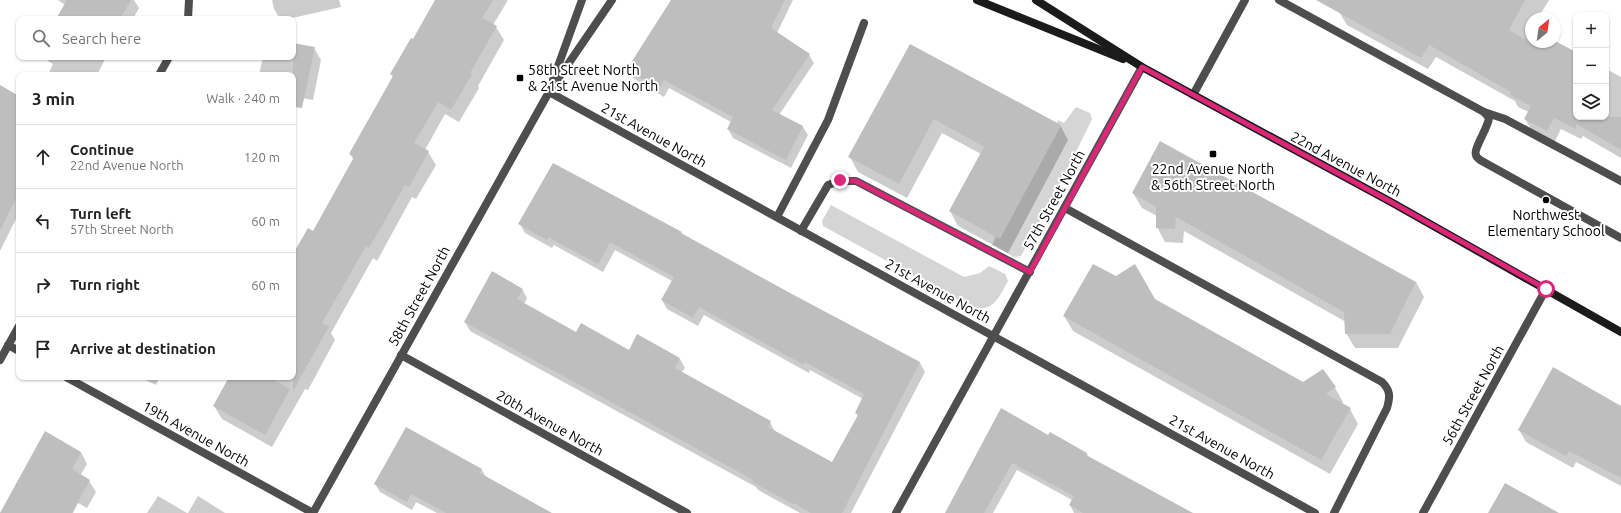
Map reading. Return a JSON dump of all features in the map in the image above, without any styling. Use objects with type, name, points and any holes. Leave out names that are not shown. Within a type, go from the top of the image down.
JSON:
[{"type":"main road","name":"22nd Avenue North","points":[[977,0],[1142,67]]},
{"type":"main road","name":"22nd Avenue North","points":[[1036,0],[1142,67],[1391,202],[1621,332]]},
{"type":"street","points":[[188,16],[189,0]]},
{"type":"street","name":"58th Street North","points":[[549,92],[582,0]]},
{"type":"street","name":"58th Street North","points":[[313,513],[400,355],[549,92],[612,0]]},
{"type":"street","points":[[1193,95],[1245,0]]},
{"type":"street","points":[[1279,0],[1484,112],[1504,119],[1621,181]]},
{"type":"street","points":[[777,217],[828,120],[864,23]]},
{"type":"street","points":[[161,72],[167,60]]},
{"type":"street","name":"57th Street North","points":[[896,513],[1142,67]]},
{"type":"street","name":"21st Avenue North","points":[[549,92],[1315,513]]},
{"type":"street","points":[[1484,112],[1489,118],[1488,125],[1475,149],[1475,154],[1480,160],[1621,238]]},
{"type":"street","points":[[801,231],[828,185],[840,180],[856,181],[1030,272]]},
{"type":"street","points":[[1065,208],[1375,379],[1388,388],[1390,396],[1387,408],[1334,513]]},
{"type":"street","name":"56th Street North","points":[[1423,513],[1546,289]]},
{"type":"street","points":[[0,360],[16,331]]},
{"type":"street","points":[[8,345],[16,349]]},
{"type":"street","name":"20th Avenue North","points":[[400,355],[686,513]]},
{"type":"street","name":"19th Avenue North","points":[[71,380],[313,513]]},
{"type":"shaded area","points":[[1076,107],[1090,113],[1092,119],[1064,177],[1021,256],[1014,257],[992,245],[996,236],[1000,238],[1061,125],[1057,123],[1058,120],[1064,123]]},
{"type":"shaded area","points":[[831,205],[964,277],[980,273],[989,266],[1005,274],[1008,281],[998,299],[994,303],[984,308],[969,306],[823,226],[822,221]]},
{"type":"building","points":[[67,0],[131,0],[122,16],[58,16]]},
{"type":"building","points":[[435,0],[493,0],[482,18],[497,26],[451,110],[438,102],[414,143],[429,151],[409,187],[405,185],[369,248],[366,246],[322,323],[329,326],[293,391],[293,380],[296,380],[296,249],[308,228],[313,231],[354,157],[349,154],[393,76],[390,74],[411,38],[413,39]]},
{"type":"building","points":[[671,0],[785,0],[771,28],[810,54],[772,110],[803,126],[786,160],[727,129],[733,117],[664,80],[659,89],[627,69]]},
{"type":"building","points":[[1316,0],[1525,0],[1509,30],[1525,40],[1525,48],[1561,48],[1561,44],[1573,50],[1573,120],[1609,120],[1609,117],[1621,117],[1621,150],[1576,124],[1576,129],[1554,118],[1547,131],[1524,119],[1531,106],[1510,95],[1511,92],[1429,45],[1421,58]]},
{"type":"building","points":[[296,44],[315,47],[302,108],[296,107],[296,72],[293,72],[293,60],[296,60]]},
{"type":"building","points":[[910,44],[1061,125],[1000,239],[949,211],[984,147],[934,119],[899,184],[848,157]]},
{"type":"building","points":[[0,85],[16,94],[16,199],[0,230]]},
{"type":"building","points":[[1160,141],[1416,282],[1390,334],[1345,334],[1344,312],[1176,217],[1175,229],[1156,228],[1156,207],[1132,193]]},
{"type":"building","points":[[553,163],[682,232],[681,233],[790,293],[920,362],[842,513],[811,513],[794,503],[793,504],[752,482],[753,480],[692,446],[464,322],[492,271],[523,289],[517,299],[576,332],[581,323],[629,350],[637,334],[680,358],[675,368],[771,421],[768,427],[832,462],[858,415],[855,413],[864,394],[805,362],[804,365],[699,307],[693,318],[661,300],[674,277],[610,242],[598,264],[548,237],[547,240],[518,224]]},
{"type":"building","points":[[1093,264],[1116,276],[1135,264],[1155,299],[1303,382],[1323,369],[1336,387],[1326,394],[1351,408],[1321,460],[1063,316]]},
{"type":"building","points":[[1553,367],[1621,406],[1621,478],[1569,451],[1566,456],[1518,430]]},
{"type":"building","points":[[227,380],[274,380],[290,389],[265,435],[213,406]]},
{"type":"building","points":[[1001,408],[1048,435],[1050,432],[1087,453],[1086,455],[1193,513],[1083,513],[1069,505],[1074,496],[1012,463],[984,513],[945,513]]},
{"type":"building","points":[[406,427],[482,469],[480,473],[552,513],[446,513],[411,494],[407,502],[374,484]]},
{"type":"building","points":[[45,431],[81,452],[72,469],[90,480],[72,513],[0,513]]},
{"type":"building","points":[[1505,483],[1559,513],[1488,513]]},
{"type":"place","name":"58th Street North & 21st Avenue North","points":[[520,78]]},
{"type":"place","name":"22nd Avenue North & 56th Street North","points":[[1213,154]]},
{"type":"place","name":"Northwest Elementary School","points":[[1546,200]]},
{"type":"route","points":[[840,180],[856,181],[1030,272],[1142,67],[1391,202],[1546,289]]}]
